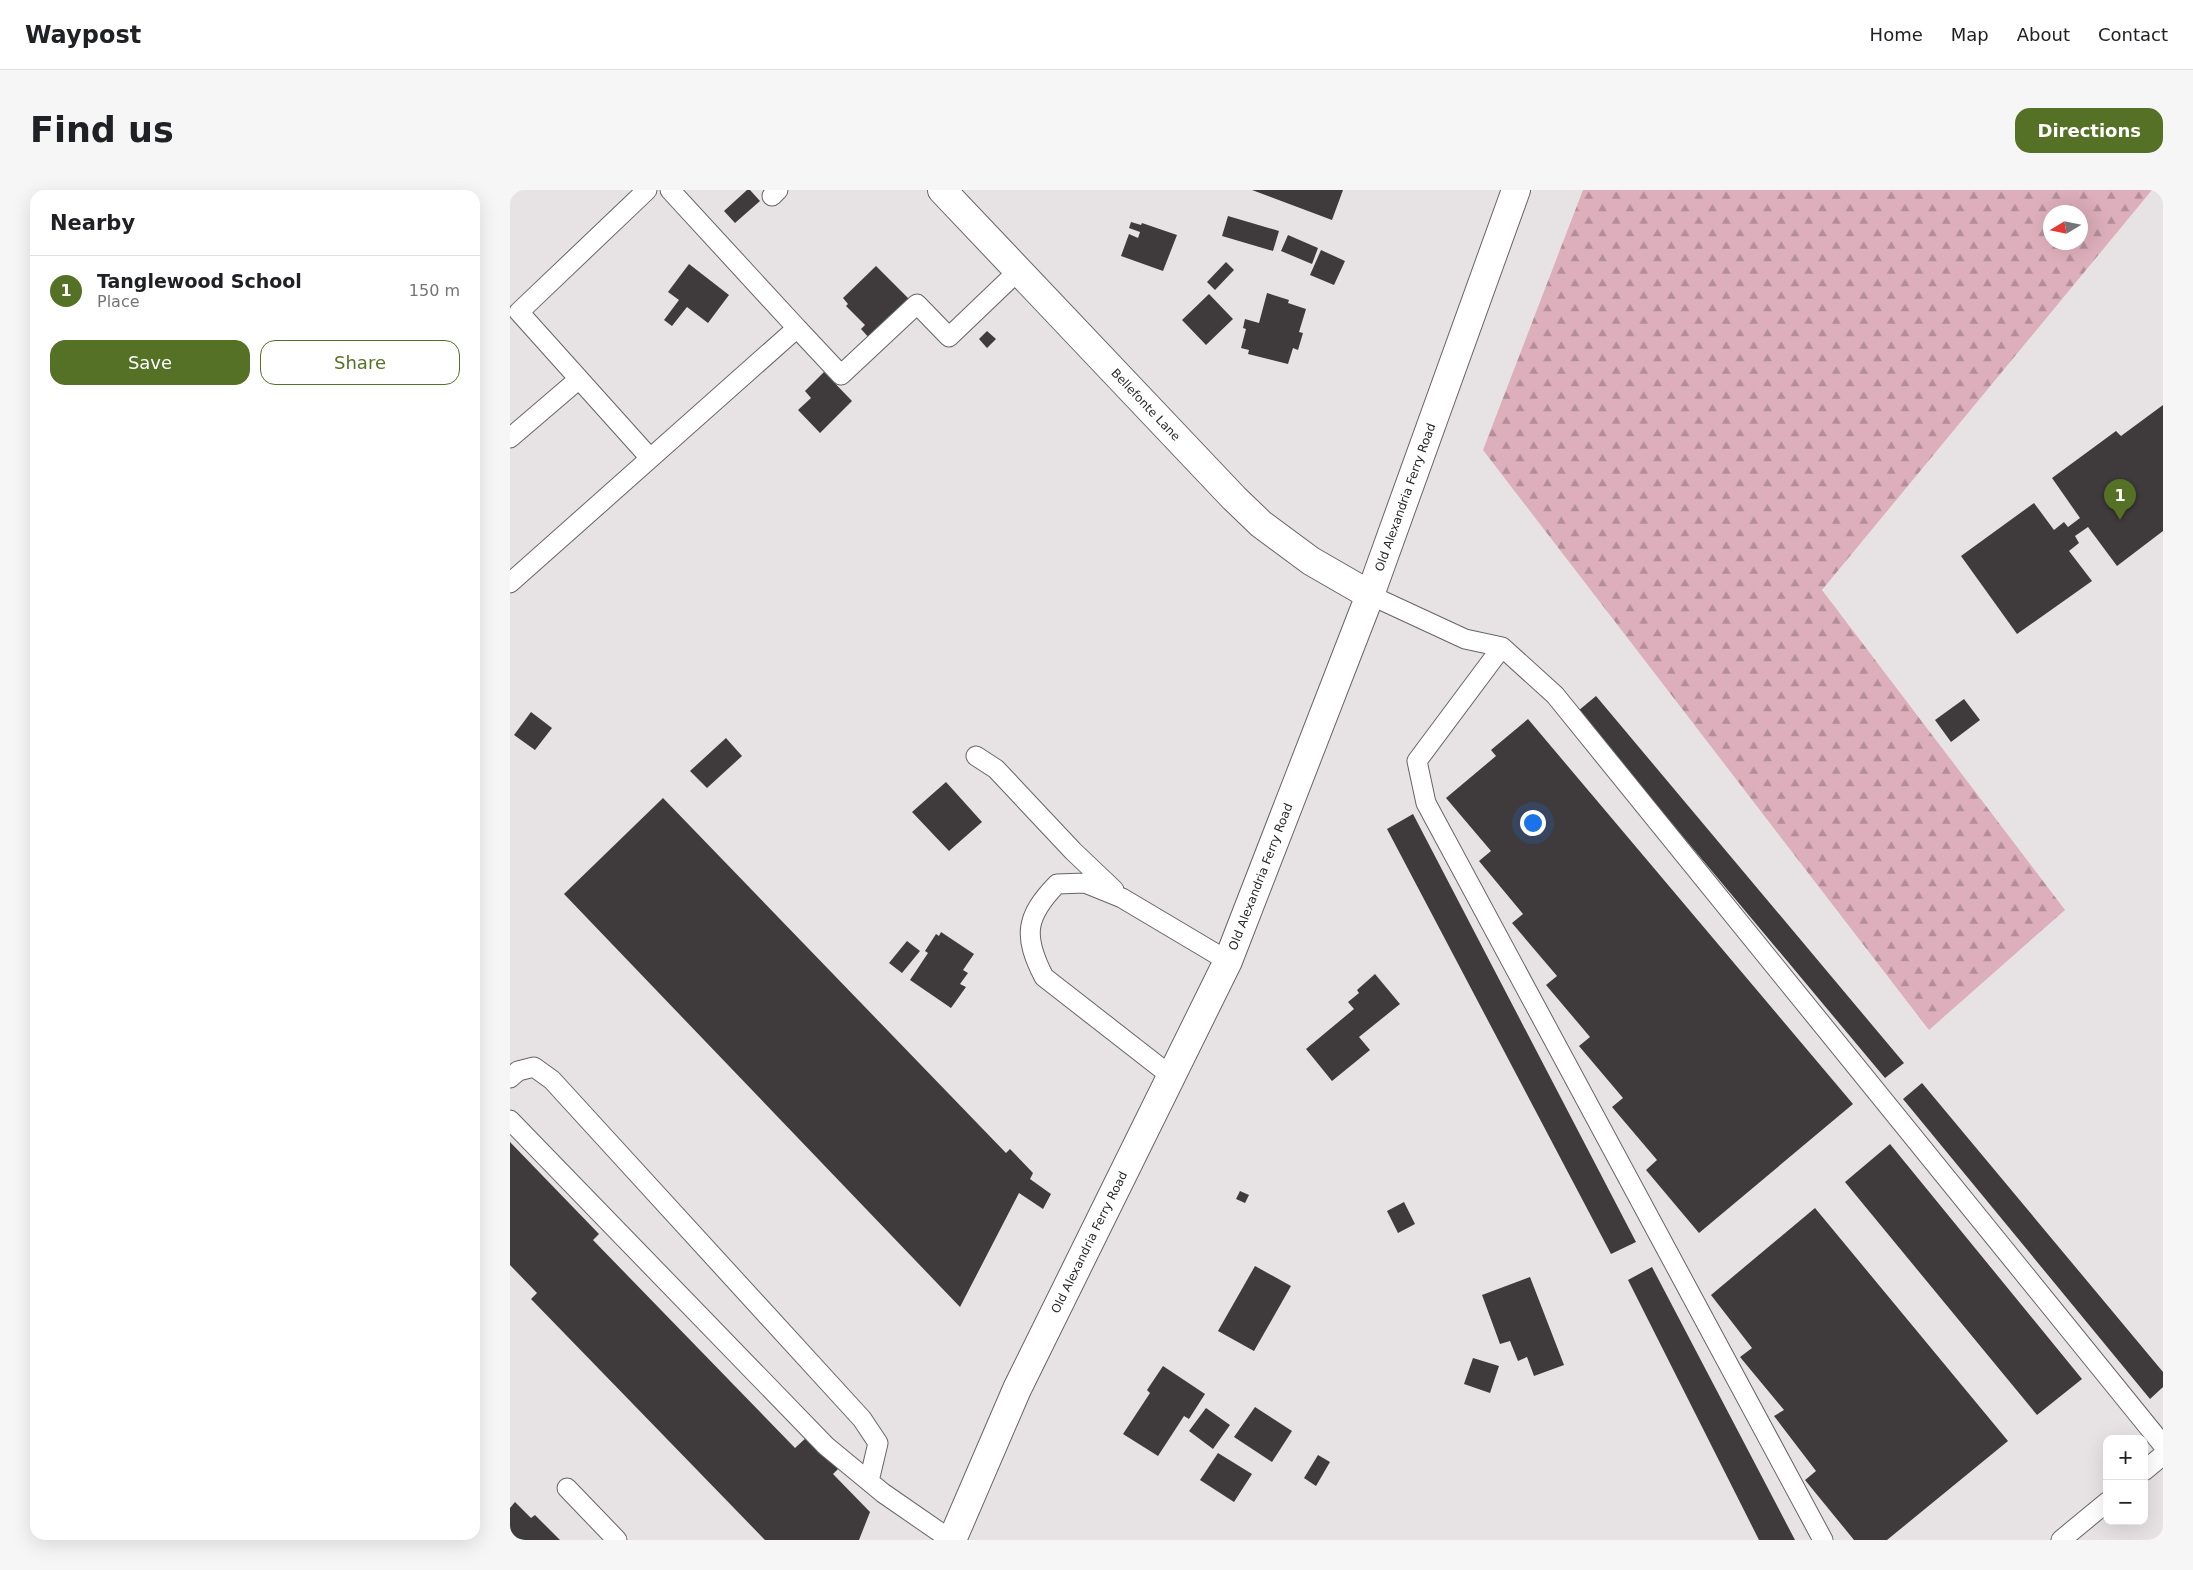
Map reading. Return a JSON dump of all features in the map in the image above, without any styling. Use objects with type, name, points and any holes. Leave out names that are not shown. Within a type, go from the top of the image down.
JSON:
[{"type":"main road","name":"Bellefonte Lane","points":[[942,190],[1020,270],[1234,498],[1261,524],[1310,561],[1370,595]]},
{"type":"main road","name":"Old Alexandria Ferry Road","points":[[951,1540],[1017,1389],[1228,961],[1370,595],[1516,190]]},
{"type":"lane","points":[[647,190],[519,312],[650,458]]},
{"type":"lane","points":[[670,190],[841,376],[917,304],[949,337],[1020,270]]},
{"type":"lane","points":[[510,583],[797,328]]},
{"type":"lane","points":[[510,438],[579,379]]},
{"type":"lane","points":[[1370,595],[1465,639],[1502,648],[1555,695],[2163,1445]]},
{"type":"lane","points":[[1502,648],[1417,761],[1426,803],[1823,1540]]},
{"type":"lane","points":[[976,756],[996,769],[1073,851],[1122,898]]},
{"type":"lane","points":[[1171,1076],[1044,977],[1033,957],[1029,926],[1040,901],[1057,884],[1085,883],[1122,898],[1228,961]]},
{"type":"lane","points":[[510,1078],[518,1071],[534,1067],[552,1080],[862,1419],[878,1443],[869,1481]]},
{"type":"lane","points":[[510,1120],[826,1446],[869,1481],[951,1540]]},
{"type":"lane","points":[[2148,1468],[2163,1455]]},
{"type":"lane","points":[[567,1488],[617,1540]]},
{"type":"lane","points":[[2061,1540],[2103,1505]]},
{"type":"green space","points":[[1583,190],[2152,190],[1822,590],[2065,910],[1929,1030],[1483,450]]},
{"type":"building","points":[[747,190],[750,190],[760,201],[735,223],[724,211]]},
{"type":"building","points":[[1252,190],[1343,190],[1332,220]]},
{"type":"building","points":[[1228,216],[1279,231],[1273,251],[1222,236]]},
{"type":"building","points":[[1131,222],[1141,225],[1142,223],[1177,235],[1163,271],[1121,256],[1129,234],[1138,238],[1140,232],[1129,228]]},
{"type":"building","points":[[1288,235],[1318,248],[1312,264],[1281,251]]},
{"type":"building","points":[[1321,250],[1345,261],[1334,285],[1310,275]]},
{"type":"building","points":[[1226,262],[1234,270],[1215,290],[1207,282]]},
{"type":"building","points":[[689,264],[729,295],[708,323],[687,307],[672,326],[664,320],[679,300],[668,292]]},
{"type":"building","points":[[876,266],[911,301],[871,340],[861,329],[865,325],[846,306],[848,304],[843,298]]},
{"type":"building","points":[[1267,293],[1289,300],[1288,303],[1306,309],[1299,332],[1303,333],[1298,350],[1293,348],[1288,364],[1248,354],[1249,350],[1241,348],[1246,329],[1243,328],[1245,319],[1259,323]]},
{"type":"building","points":[[1209,294],[1233,319],[1206,345],[1182,320]]},
{"type":"building","points":[[987,331],[996,339],[987,348],[979,339]]},
{"type":"building","points":[[824,372],[852,401],[820,433],[798,410],[811,398],[805,391]]},
{"type":"building","points":[[2163,405],[2163,531],[2117,566],[2088,527],[2075,536],[2079,543],[2069,551],[2092,581],[2017,634],[1961,556],[2034,503],[2054,530],[2064,522],[2068,527],[2080,518],[2052,478],[2116,431],[2121,436]]},
{"type":"building","points":[[1596,696],[1904,1063],[1885,1078],[1578,711]]},
{"type":"building","points":[[1964,699],[1980,720],[1951,742],[1935,720]]},
{"type":"building","points":[[531,712],[552,728],[535,750],[514,735]]},
{"type":"building","points":[[1528,719],[1853,1104],[1699,1233],[1646,1170],[1657,1160],[1612,1107],[1623,1098],[1579,1046],[1590,1037],[1546,985],[1557,976],[1512,923],[1523,914],[1479,861],[1491,851],[1446,798],[1496,756],[1491,750]]},
{"type":"building","points":[[726,738],[742,756],[707,788],[690,771]]},
{"type":"building","points":[[946,782],[982,822],[949,851],[912,812]]},
{"type":"building","points":[[663,798],[1006,1153],[1010,1149],[1033,1173],[1030,1179],[1051,1194],[1043,1209],[1019,1193],[960,1307],[564,894]]},
{"type":"building","points":[[1413,814],[1636,1242],[1611,1254],[1387,829]]},
{"type":"building","points":[[941,932],[974,954],[963,970],[968,973],[960,984],[966,987],[951,1008],[910,980],[928,953],[925,951],[936,934],[939,936]]},
{"type":"building","points":[[907,941],[920,951],[902,973],[889,963]]},
{"type":"building","points":[[1375,974],[1400,1004],[1359,1037],[1370,1050],[1332,1081],[1306,1049],[1354,1009],[1348,1002],[1359,993],[1357,990]]},
{"type":"building","points":[[1922,1083],[2163,1372],[2163,1387],[2150,1399],[1903,1099]]},
{"type":"building","points":[[510,1142],[599,1234],[593,1240],[795,1448],[807,1437],[838,1469],[833,1474],[870,1512],[859,1540],[765,1540],[531,1299],[537,1293],[510,1265]]},
{"type":"building","points":[[1890,1144],[2082,1379],[2037,1415],[1845,1182]]},
{"type":"building","points":[[1240,1191],[1249,1195],[1245,1203],[1236,1199]]},
{"type":"building","points":[[1404,1202],[1415,1224],[1398,1233],[1387,1211]]},
{"type":"building","points":[[1815,1208],[2008,1441],[1887,1540],[1854,1540],[1805,1480],[1816,1471],[1774,1416],[1784,1410],[1740,1357],[1752,1348],[1711,1295]]},
{"type":"building","points":[[1255,1266],[1291,1286],[1254,1351],[1218,1331]]},
{"type":"building","points":[[1652,1267],[1795,1540],[1759,1540],[1628,1280]]},
{"type":"building","points":[[1530,1277],[1564,1365],[1534,1376],[1527,1357],[1518,1361],[1510,1341],[1500,1344],[1482,1295]]},
{"type":"building","points":[[1473,1358],[1499,1366],[1490,1393],[1464,1384]]},
{"type":"building","points":[[1163,1366],[1205,1394],[1189,1419],[1184,1416],[1158,1456],[1123,1434],[1150,1393],[1147,1390]]},
{"type":"building","points":[[1255,1407],[1292,1431],[1272,1462],[1234,1437]]},
{"type":"building","points":[[1206,1408],[1230,1425],[1213,1449],[1189,1431]]},
{"type":"building","points":[[1218,1453],[1252,1474],[1234,1502],[1200,1480]]},
{"type":"building","points":[[1318,1455],[1330,1462],[1316,1486],[1304,1478]]},
{"type":"building","points":[[515,1502],[531,1518],[535,1515],[560,1540],[510,1540],[510,1508]]},
{"type":"place","name":"Tanglewood School","points":[[2120,520]]}]
